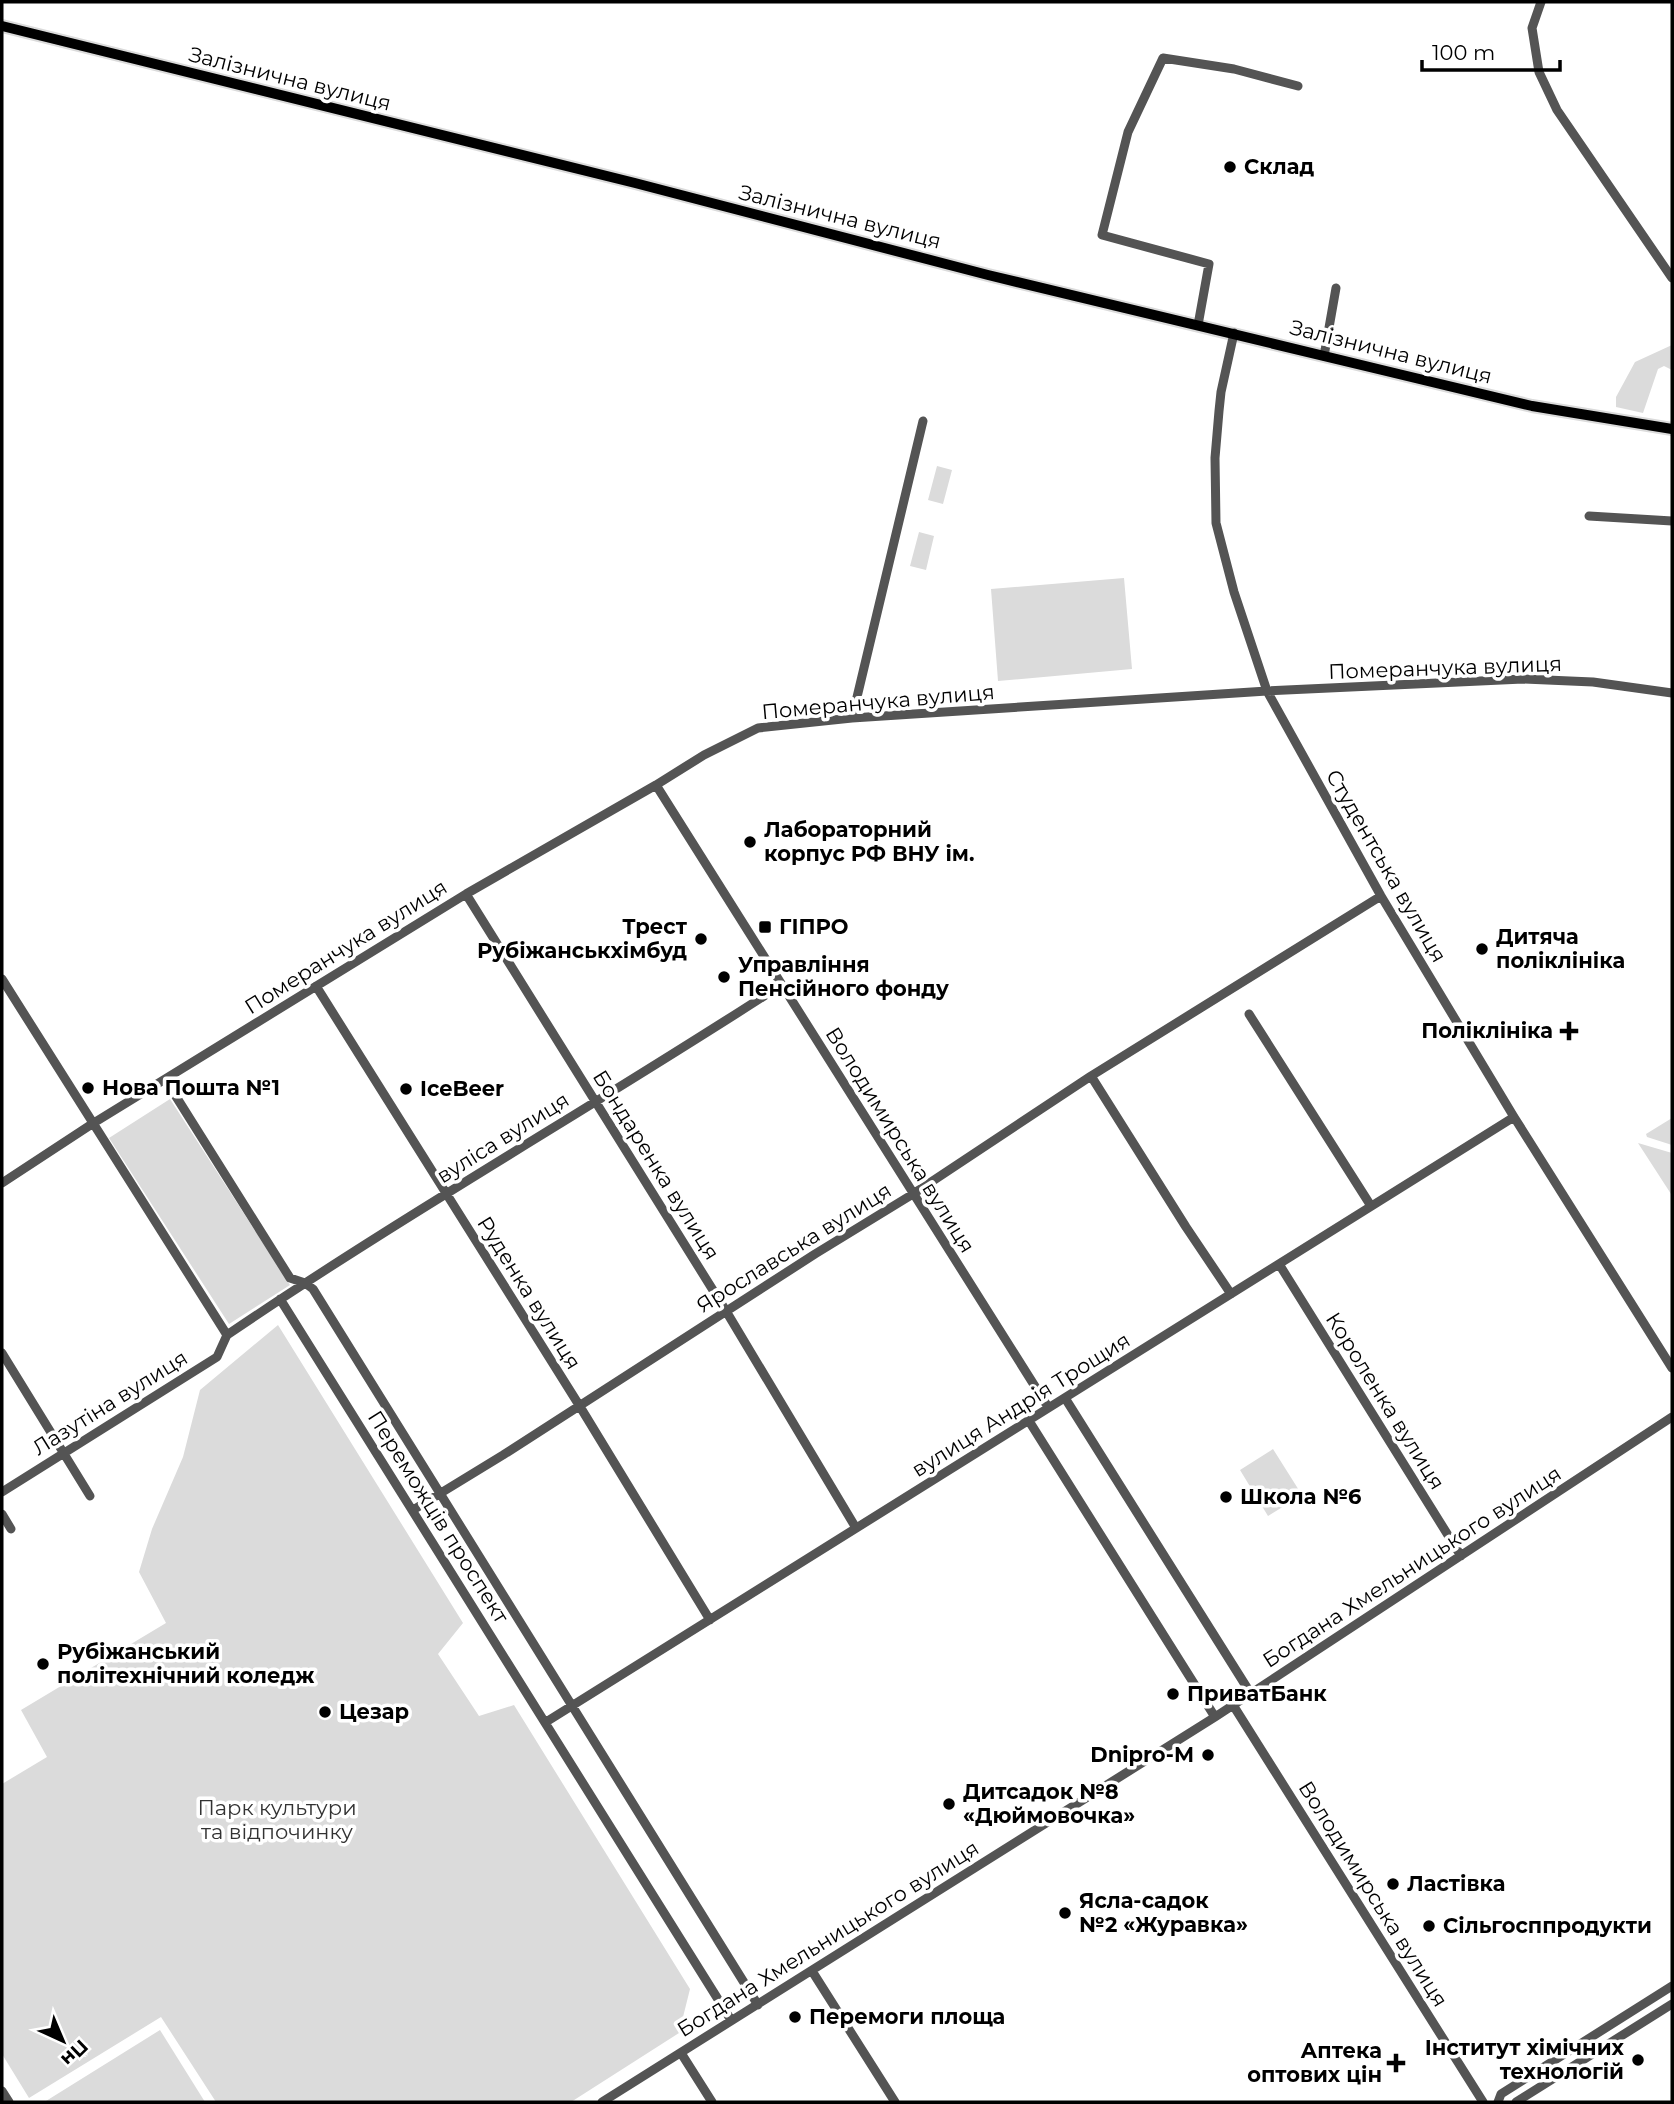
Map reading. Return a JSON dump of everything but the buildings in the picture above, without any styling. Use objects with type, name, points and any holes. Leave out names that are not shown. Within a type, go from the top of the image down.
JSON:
[{"type":"main road","name":"Залізнична вулиця","points":[[2,26],[635,183],[988,275],[1532,406],[1672,429]]},
{"type":"street","points":[[1541,2],[1532,29],[1539,72],[1557,110],[1672,278]]},
{"type":"street","points":[[1198,325],[1209,264],[1102,235],[1128,132],[1163,58],[1234,69],[1298,86]]},
{"type":"street","points":[[1324,356],[1336,288]]},
{"type":"street","name":"Студентська вулиця","points":[[1234,333],[1219,411],[1215,458],[1216,523],[1234,592],[1267,691],[1381,897],[1514,1117],[1672,1368]]},
{"type":"street","points":[[852,718],[923,421]]},
{"type":"street","points":[[1589,516],[1672,521]]},
{"type":"street","name":"Померанчука вулиця","points":[[2,1183],[92,1124],[466,894],[704,755],[758,729],[852,718],[1267,691],[1523,679],[1593,682],[1672,693]]},
{"type":"street","name":"Володимирська вулиця","points":[[656,785],[1048,1407]]},
{"type":"street","name":"Бондаренка вулиця","points":[[466,894],[726,1311],[856,1528]]},
{"type":"street","name":"Ярославська вулиця","points":[[413,1510],[912,1194],[1091,1076],[1381,897]]},
{"type":"street","points":[[2,979],[227,1335],[280,1299]]},
{"type":"street","name":"вуліса вулиця","points":[[280,1299],[782,985]]},
{"type":"street","name":"Руденка вулиця","points":[[316,986],[579,1405],[709,1620]]},
{"type":"street","points":[[1249,1014],[1371,1206]]},
{"type":"street","points":[[1091,1076],[1231,1294]]},
{"type":"street","name":"Переможців проспект","points":[[165,1079],[290,1278],[313,1289],[758,2005]]},
{"type":"street","name":"вулиця Андрія Трощия","points":[[547,1722],[1514,1117]]},
{"type":"street","name":"Короленка вулиця","points":[[1279,1264],[1461,1556]]},
{"type":"street","name":"Переможців проспект","points":[[280,1299],[732,2020]]},
{"type":"street","name":"Лазутіна вулиця","points":[[2,1492],[217,1357],[227,1335]]},
{"type":"street","points":[[2,1353],[90,1496]]},
{"type":"street","points":[[1065,1398],[1251,1694]]},
{"type":"street","name":"Богдана Хмельницького вулиця","points":[[602,2102],[1251,1694],[1672,1417]]},
{"type":"street","points":[[1029,1420],[1215,1717]]},
{"type":"street","points":[[2,1514],[11,1529]]},
{"type":"street","name":"Володимирська вулиця","points":[[1233,1705],[1483,2102]]},
{"type":"street","points":[[812,1971],[895,2102]]},
{"type":"street","points":[[1498,2102],[1501,2094],[1672,1986]]},
{"type":"street","points":[[1516,2102],[1672,2004]]},
{"type":"street","points":[[681,2053],[712,2102]]},
{"type":"street","points":[[2,2091],[9,2102]]},
{"type":"green space","points":[[1672,345],[1672,370],[1664,366],[1658,369],[1643,413],[1616,407],[1616,397],[1635,362]]},
{"type":"green space","points":[[937,466],[952,470],[943,504],[928,500]]},
{"type":"green space","points":[[919,532],[934,536],[926,570],[910,566]]},
{"type":"green space","points":[[1124,578],[1132,669],[998,681],[991,589]]},
{"type":"green space","points":[[170,1099],[290,1285],[229,1324],[109,1138]]},
{"type":"green space","points":[[1672,1118],[1672,1145],[1647,1137],[1646,1134]]},
{"type":"green space","points":[[1638,1143],[1672,1153],[1671,1194]]},
{"type":"green space","name":"Парк культури та відпочинку","points":[[278,1325],[463,1623],[438,1654],[479,1716],[514,1705],[690,1989],[679,2033],[571,2102],[216,2102],[161,2017],[29,2098],[2,2054],[2,1784],[47,1757],[21,1710],[166,1623],[139,1572],[152,1529],[183,1457],[200,1390]]},
{"type":"green space","points":[[1273,1449],[1302,1495],[1268,1516],[1240,1470]]},
{"type":"green space","points":[[160,2030],[205,2102],[46,2101]]},
{"type":"place","name":"Склад","points":[[1230,167]]},
{"type":"place","name":"Лабораторний корпус РФ ВНУ ім.","points":[[750,842]]},
{"type":"place","name":"ГІПРО","points":[[765,927]]},
{"type":"place","name":"Трест Рубіжанськхімбуд","points":[[701,939]]},
{"type":"place","name":"Дитяча поліклініка","points":[[1482,949]]},
{"type":"place","name":"Управління Пенсійного фонду","points":[[724,977]]},
{"type":"place","name":"Поліклініка","points":[[1569,1031]]},
{"type":"place","name":"Нова Пошта №1","points":[[88,1088]]},
{"type":"place","name":"IceBeer","points":[[406,1089]]},
{"type":"place","name":"Школа №6","points":[[1226,1497]]},
{"type":"place","name":"Рубіжанський політехнічний коледж","points":[[43,1664]]},
{"type":"place","name":"ПриватБанк","points":[[1173,1694]]},
{"type":"place","name":"Цезар","points":[[325,1712]]},
{"type":"place","name":"Dnipro-M","points":[[1208,1755]]},
{"type":"place","name":"Дитсадок №8 «Дюймовочка»","points":[[949,1804]]},
{"type":"place","name":"Ластівка","points":[[1393,1884]]},
{"type":"place","name":"Ясла-садок №2 «Журавка»","points":[[1065,1913]]},
{"type":"place","name":"Сільгосппродукти","points":[[1429,1926]]},
{"type":"place","name":"Перемоги площа","points":[[795,2017]]},
{"type":"place","name":"Інститут хімічних технологій","points":[[1638,2060]]},
{"type":"place","name":"Аптека оптових цін","points":[[1396,2063]]}]
